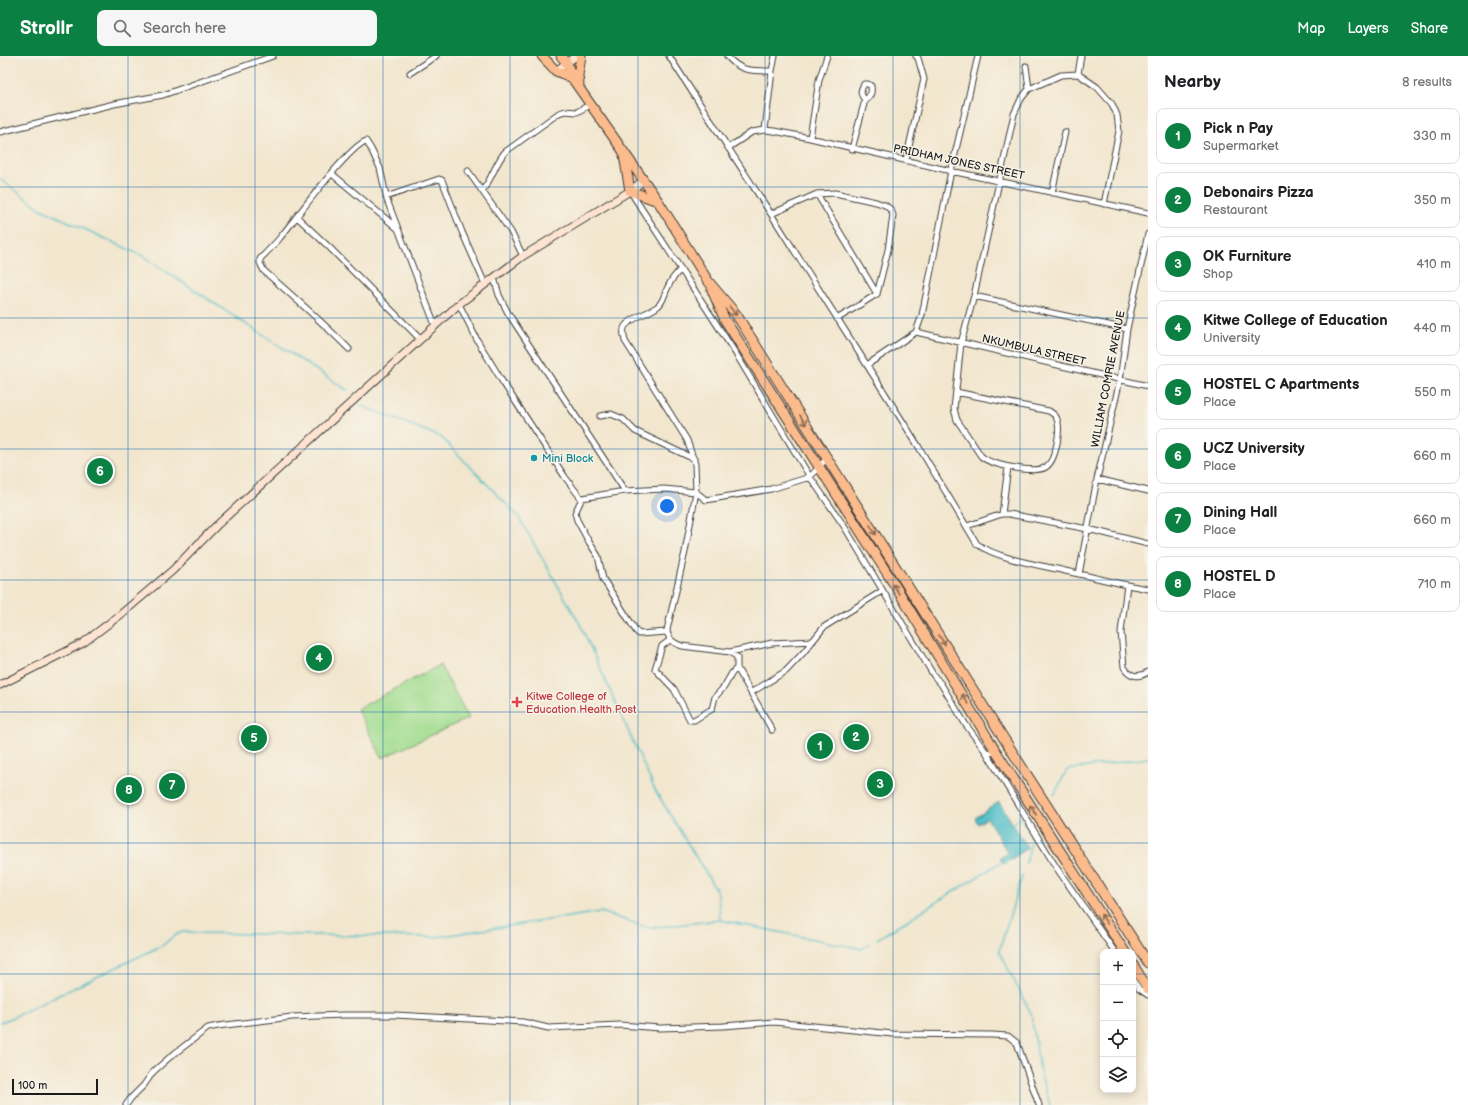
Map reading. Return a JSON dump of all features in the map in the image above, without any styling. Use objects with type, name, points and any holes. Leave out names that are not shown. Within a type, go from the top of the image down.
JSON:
[{"type":"highway","points":[[542,56],[556,71],[572,78],[580,86],[658,201],[708,280],[736,314],[1020,764],[1148,963]]},
{"type":"highway","points":[[580,86],[578,75],[581,56]]},
{"type":"highway","points":[[564,59],[572,78]]},
{"type":"highway","points":[[624,151],[630,191],[658,201]]},
{"type":"highway","points":[[708,280],[725,320],[894,584],[997,752],[1123,949]]},
{"type":"highway","points":[[1136,970],[1148,988]]},
{"type":"street","points":[[0,132],[114,104],[163,94],[273,56]]},
{"type":"street","points":[[410,73],[436,56]]},
{"type":"street","points":[[556,71],[564,59],[576,56]]},
{"type":"street","points":[[669,56],[917,444],[977,544],[990,552],[1030,563],[1148,589]]},
{"type":"street","points":[[727,56],[734,65],[748,71],[772,72]]},
{"type":"street","points":[[728,148],[752,132],[765,130],[775,56]]},
{"type":"street","points":[[810,138],[819,80],[827,56]]},
{"type":"street","points":[[906,160],[924,79],[918,58],[916,56]]},
{"type":"street","points":[[867,365],[916,332],[922,315],[978,56]]},
{"type":"street","points":[[1078,74],[1081,56]]},
{"type":"street","points":[[1026,66],[1029,89]]},
{"type":"street","points":[[956,392],[1049,411],[1056,416],[1059,424],[1057,446],[1050,463],[1039,469],[1008,467],[990,462],[981,456],[954,415],[954,409],[961,343],[974,296],[1014,114],[1021,100],[1029,89],[1061,75],[1078,74],[1097,87],[1112,104],[1117,115],[1119,131],[1104,204]]},
{"type":"street","points":[[852,149],[865,100]]},
{"type":"street","points":[[482,191],[499,159],[505,152],[559,113],[565,111],[577,112],[591,104]]},
{"type":"street","name":"PRIDHAM JONES STREET","points":[[765,130],[810,138],[852,149],[1148,213]]},
{"type":"street","points":[[1052,193],[1065,132]]},
{"type":"street","points":[[349,349],[313,314],[302,306],[264,271],[260,263],[260,259],[278,241],[332,174],[360,143],[366,141],[380,168],[386,197],[434,325]]},
{"type":"street","points":[[468,171],[510,232],[523,256]]},
{"type":"street","points":[[332,174],[399,230]]},
{"type":"street","points":[[386,197],[442,180],[462,232],[485,284]]},
{"type":"street","points":[[0,685],[83,643],[120,615],[173,570],[216,526],[434,325],[459,304],[523,256],[630,191],[644,180]]},
{"type":"street","points":[[630,191],[736,354],[810,477],[844,526],[934,676],[941,684],[966,725],[986,752],[1056,867],[1113,949]]},
{"type":"street","points":[[771,214],[817,194],[836,193],[876,202],[885,205],[891,210],[894,215],[888,250],[877,294],[837,319]]},
{"type":"street","points":[[817,194],[877,294]]},
{"type":"street","points":[[297,217],[330,248],[420,339]]},
{"type":"street","name":"WILLIAM COMRIE AVENUE","points":[[1079,574],[1097,479],[1120,380],[1127,329],[1148,234]]},
{"type":"street","points":[[681,269],[668,287],[663,300],[658,306],[631,321],[625,327],[623,332],[625,341],[682,432],[694,459],[696,492],[685,552],[667,632],[670,640],[675,644],[730,652],[772,643],[813,641]]},
{"type":"street","points":[[494,278],[499,295],[508,314],[625,491]]},
{"type":"street","points":[[974,296],[1127,329]]},
{"type":"street","points":[[459,304],[477,340],[502,381],[564,477],[582,498]]},
{"type":"street","name":"NKUMBULA STREET","points":[[916,332],[1148,386]]},
{"type":"street","points":[[600,416],[611,414],[624,419],[635,431],[694,459]]},
{"type":"street","points":[[582,498],[625,491],[664,489],[696,492],[706,500],[771,489],[810,477],[827,458]]},
{"type":"street","points":[[1002,514],[1008,467]]},
{"type":"street","points":[[1097,479],[1148,491]]},
{"type":"street","points":[[582,498],[575,514],[577,520],[588,542],[598,556],[603,579],[636,632],[639,634],[667,632]]},
{"type":"street","points":[[967,526],[1002,514],[1088,529],[1148,544]]},
{"type":"street","points":[[1127,585],[1121,632],[1124,667],[1127,672],[1135,676],[1141,677],[1148,672]]},
{"type":"street","points":[[752,692],[786,670],[824,627],[882,591]]},
{"type":"street","points":[[670,640],[662,646],[656,669],[674,689],[690,720],[694,720],[712,709],[715,697],[737,668]]},
{"type":"street","points":[[730,652],[737,657],[737,668],[752,692],[772,730]]},
{"type":"street","points":[[986,752],[997,752]]},
{"type":"street","points":[[1136,984],[1139,989],[1148,995]]},
{"type":"street","points":[[126,1105],[144,1085],[153,1072],[208,1028],[258,1020],[344,1015],[395,1015],[523,1022],[548,1028],[620,1025],[660,1028],[723,1026],[774,1022],[893,1034],[1008,1036],[1017,1043],[1040,1105]]},
{"type":"green space","points":[[440,665],[469,718],[382,758],[357,709]]},
{"type":"water","points":[[999,802],[1028,848],[1004,864],[1000,858],[1008,853],[987,818],[978,824],[975,818]]},
{"type":"waterway","points":[[0,179],[41,209],[143,256],[347,390]]},
{"type":"waterway","points":[[360,405],[441,437],[518,516],[581,626],[655,790],[718,893],[720,920]]},
{"type":"waterway","points":[[1054,795],[1067,770],[1148,758]]},
{"type":"waterway","points":[[1013,825],[1020,816],[1030,834],[1031,843],[1026,863]]},
{"type":"waterway","points":[[877,939],[1003,861]]},
{"type":"waterway","points":[[1022,876],[999,951],[1031,1013],[1040,1072],[1050,1105]]},
{"type":"waterway","points":[[0,1022],[163,945],[182,932],[436,937],[601,912],[649,928],[720,920],[862,949],[869,944]]},
{"type":"place","name":"Mini Block","points":[[534,458]]},
{"type":"place","name":"UCZ University","points":[[100,471]]},
{"type":"place","name":"Kitwe College of Education","points":[[319,658]]},
{"type":"place","name":"Kitwe College of Education Health Post","points":[[517,702]]},
{"type":"place","name":"Debonairs Pizza","points":[[856,737]]},
{"type":"place","name":"HOSTEL C Apartments","points":[[254,738]]},
{"type":"place","name":"Pick n Pay","points":[[820,746]]},
{"type":"place","name":"OK Furniture","points":[[880,784]]},
{"type":"place","name":"Dining Hall","points":[[172,786]]},
{"type":"place","name":"HOSTEL D","points":[[129,790]]}]
